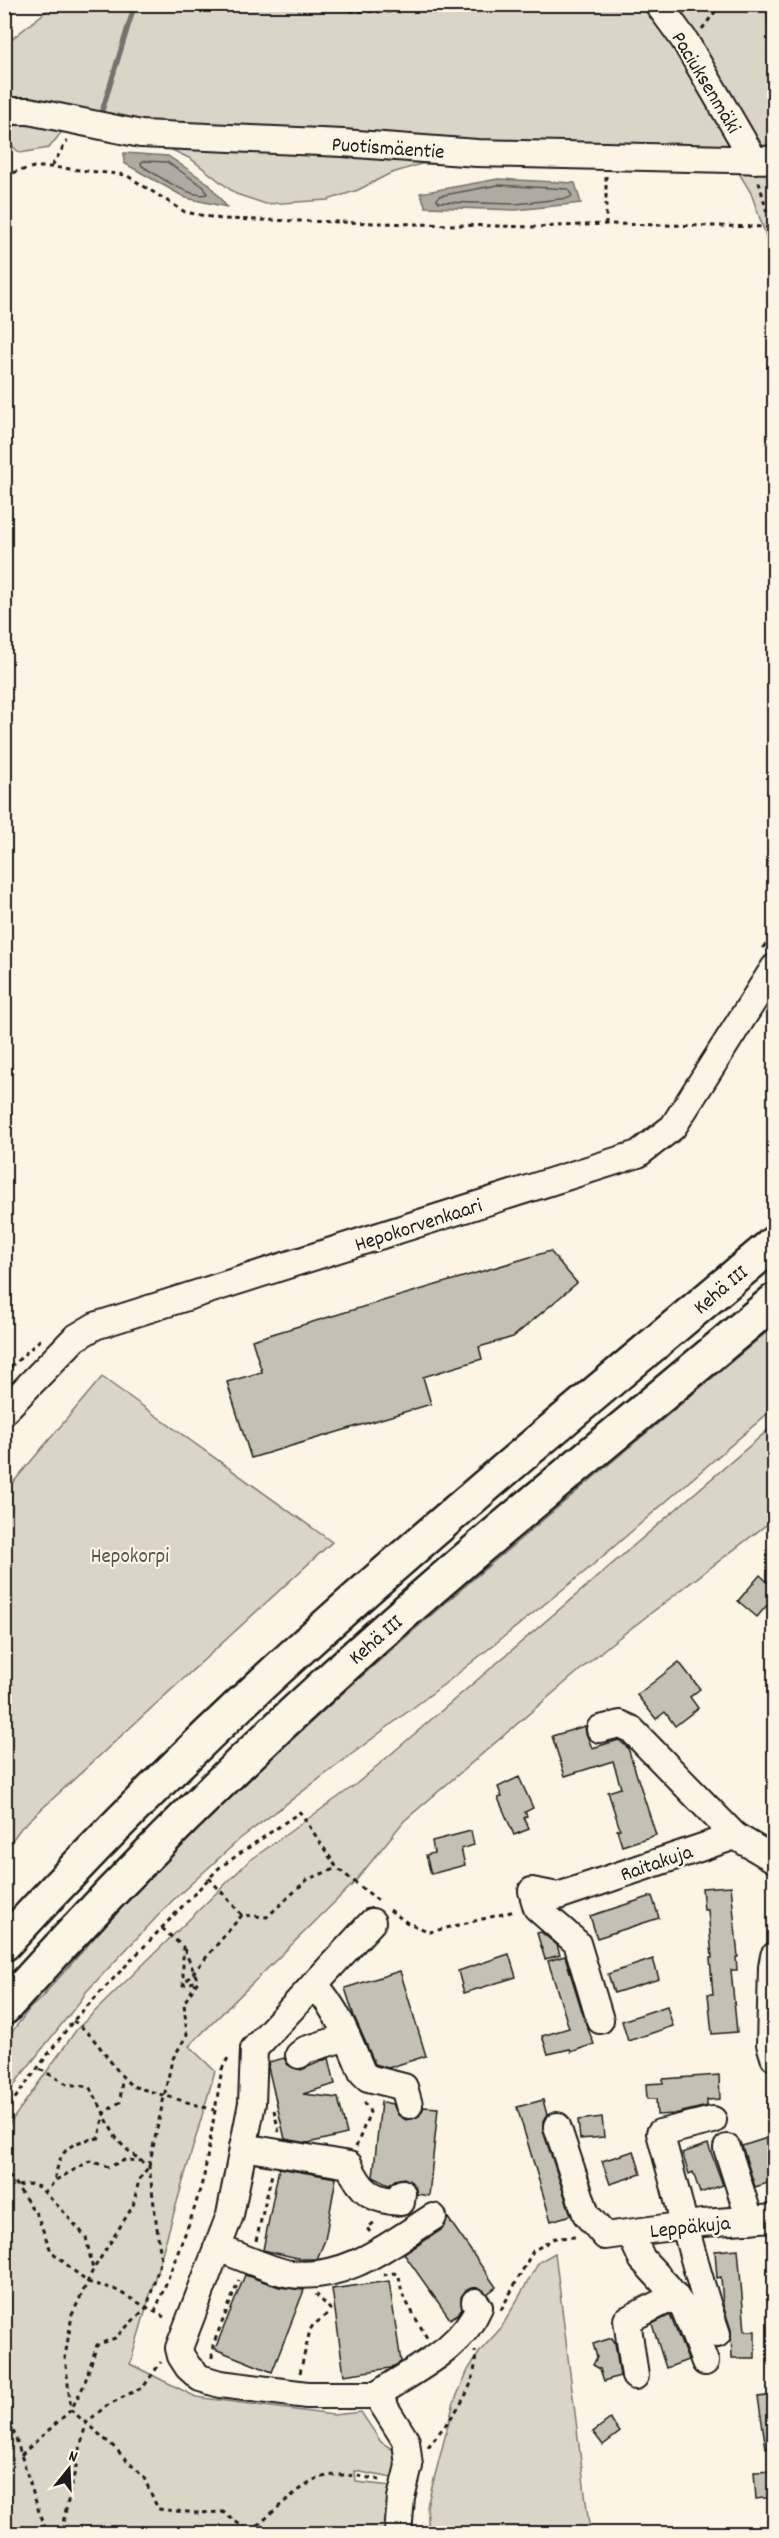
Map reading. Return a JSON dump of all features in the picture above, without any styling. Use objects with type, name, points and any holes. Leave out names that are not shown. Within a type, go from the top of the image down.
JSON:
[{"type":"highway","name":"Kehä III","points":[[4,1944],[193,1750],[288,1660],[381,1576],[774,1243]]},
{"type":"highway","name":"Kehä III","points":[[4,2008],[191,1810],[326,1682],[774,1301]]},
{"type":"street","name":"Paciuksenmäki","points":[[658,4],[764,160]]},
{"type":"street","name":"Puotismäentie","points":[[4,111],[29,111],[141,134],[343,143],[477,153],[764,160]]},
{"type":"street","name":"Hepokorvenkaari","points":[[4,1411],[75,1338],[95,1326],[638,1154],[673,1127],[768,959]]},
{"type":"street","points":[[600,1729],[620,1724],[631,1729],[735,1836],[774,1859]]},
{"type":"street","name":"Raitakuja","points":[[532,1892],[558,1896],[735,1836]]},
{"type":"street","points":[[532,1892],[537,1908],[577,1943],[600,2020]]},
{"type":"street","points":[[372,1922],[254,2049],[252,2103],[230,2216],[179,2348],[188,2367],[200,2378],[220,2384],[382,2405],[406,2441],[409,2466],[398,2534]]},
{"type":"street","points":[[774,1956],[770,2044],[774,2057]]},
{"type":"street","points":[[314,1984],[328,2000],[368,2078],[404,2086]]},
{"type":"street","points":[[299,2055],[304,2050],[347,2037]]},
{"type":"street","points":[[713,2120],[660,2133],[686,2225],[692,2258],[717,2334]]},
{"type":"street","points":[[556,2126],[586,2214],[618,2235],[675,2296],[685,2310],[705,2362]]},
{"type":"street","points":[[320,2140],[337,2146],[355,2179],[367,2194],[401,2202],[402,2193]]},
{"type":"street","points":[[243,2147],[349,2165]]},
{"type":"street","points":[[727,2148],[762,2219]]},
{"type":"street","points":[[217,2248],[290,2274],[317,2274],[366,2266],[433,2217]]},
{"type":"street","name":"Leppäkuja","points":[[618,2235],[686,2225],[762,2219]]},
{"type":"street","points":[[635,2376],[627,2320],[675,2296]]},
{"type":"street","points":[[382,2405],[458,2340],[476,2314],[479,2307],[475,2302]]},
{"type":"path","points":[[324,4],[352,11],[399,12],[421,4]]},
{"type":"path","points":[[685,41],[699,32],[721,4]]},
{"type":"path","points":[[51,167],[80,122]]},
{"type":"path","points":[[606,156],[606,224]]},
{"type":"path","points":[[764,160],[774,239]]},
{"type":"path","points":[[4,175],[34,167],[51,167],[126,175],[185,212],[221,219],[536,227],[606,224],[771,227]]},
{"type":"path","points":[[768,959],[774,930]]},
{"type":"path","points":[[4,1373],[46,1335]]},
{"type":"path","points":[[4,2113],[73,2022],[209,1878],[219,1868],[300,1812],[337,1868],[406,1922],[430,1932],[514,1912],[532,1892]]},
{"type":"path","points":[[209,1878],[242,1915],[267,1917],[308,1879],[337,1868]]},
{"type":"path","points":[[183,1985],[242,1915]]},
{"type":"path","points":[[162,1928],[183,1947],[198,1981]]},
{"type":"path","points":[[183,1947],[183,1985]]},
{"type":"path","points":[[183,1985],[198,1981]]},
{"type":"path","points":[[21,2455],[71,2410],[84,2385],[97,2345],[115,2338],[147,2307],[161,2259],[149,2166],[172,2060],[187,2035],[184,2004],[198,1981]]},
{"type":"path","points":[[73,2022],[82,2027],[122,2078],[132,2086],[163,2094],[180,2102],[214,2110]]},
{"type":"path","points":[[156,2312],[193,2213],[204,2176],[222,2068],[229,2056]]},
{"type":"path","points":[[38,2068],[67,2084],[89,2087],[115,2135],[126,2149],[149,2166]]},
{"type":"path","points":[[43,2192],[49,2190],[55,2181],[58,2160],[69,2147],[85,2139],[99,2138],[104,2113],[120,2102],[122,2078]]},
{"type":"path","points":[[349,2165],[370,2112],[362,2098],[364,2094]]},
{"type":"path","points":[[216,2364],[211,2354],[213,2345],[259,2234],[279,2137],[273,2105]]},
{"type":"path","points":[[55,2181],[90,2161],[108,2167],[125,2160],[142,2161]]},
{"type":"path","points":[[149,2166],[139,2180],[133,2206],[93,2270],[72,2314],[65,2357],[71,2410],[144,2478],[158,2509],[196,2513],[223,2512],[250,2533],[301,2490],[322,2478],[343,2475],[381,2480],[404,2487]]},
{"type":"path","points":[[4,2168],[37,2215],[51,2251],[87,2282],[114,2289],[164,2317]]},
{"type":"path","points":[[18,2186],[30,2184],[39,2187],[86,2237],[93,2270]]},
{"type":"path","points":[[499,2313],[533,2251],[555,2238],[618,2235]]},
{"type":"path","points":[[366,2266],[381,2258],[375,2274],[379,2276],[394,2273],[399,2276],[402,2294],[408,2307],[438,2356]]},
{"type":"path","points":[[298,2381],[310,2330],[312,2326],[324,2319],[330,2309],[318,2298],[314,2291],[316,2288]]},
{"type":"path","points":[[424,2452],[468,2394],[477,2366],[474,2344]]},
{"type":"path","points":[[52,2534],[62,2527],[86,2423],[106,2406],[144,2386],[162,2361]]},
{"type":"path","points":[[4,2415],[12,2426],[46,2534]]},
{"type":"green space","points":[[54,5],[766,5],[774,90],[774,149],[773,151],[152,130],[5,106],[4,60],[7,43]]},
{"type":"green space","points":[[4,121],[27,121],[64,129],[49,148],[20,153],[10,144],[5,144]]},
{"type":"green space","points":[[195,146],[764,168],[774,200],[774,259],[751,193],[739,173],[462,163],[421,164],[389,174],[358,190],[328,200],[266,204],[236,194],[191,159],[168,148]]},
{"type":"green space","points":[[774,1326],[774,1408],[587,1570],[451,1679],[241,1838],[171,1902],[86,1992],[5,2099],[5,2041],[30,2008],[46,1994],[44,1994],[114,1916],[200,1827],[359,1678],[441,1606]]},
{"type":"green space","name":"Hepokorpi","points":[[102,1377],[332,1542],[21,1828],[5,1850],[5,1492]]},
{"type":"green space","points":[[774,1425],[774,1519],[608,1646],[404,1821],[354,1883],[189,2046],[215,2071],[130,2364],[196,2397],[333,2415],[361,2412],[381,2442],[395,2451],[398,2479],[355,2471],[356,2482],[391,2486],[390,2533],[5,2534],[5,2130],[77,2029],[249,1861],[355,1785]]},
{"type":"green space","points":[[555,2253],[590,2533],[429,2533],[427,2506],[454,2402],[468,2370],[481,2350],[501,2328],[539,2262]]},
{"type":"water","points":[[124,153],[168,156],[208,183],[227,207],[186,198],[124,163]]},
{"type":"water","points":[[498,179],[575,183],[581,203],[516,210],[426,207],[420,193]]},
{"type":"building","points":[[550,1251],[577,1283],[513,1337],[479,1347],[482,1359],[423,1377],[431,1404],[251,1458],[227,1382],[262,1372],[252,1340]]},
{"type":"building","points":[[760,1575],[774,1588],[774,1597],[757,1617],[738,1601]]},
{"type":"building","points":[[679,1662],[700,1689],[690,1697],[698,1708],[675,1726],[665,1712],[656,1719],[637,1695]]},
{"type":"building","points":[[585,1726],[592,1748],[619,1740],[628,1748],[656,1835],[622,1846],[617,1830],[620,1829],[608,1792],[621,1788],[613,1761],[565,1776],[552,1736]]},
{"type":"building","points":[[519,1777],[533,1808],[525,1812],[527,1816],[524,1818],[529,1829],[514,1835],[498,1798],[502,1797],[498,1787]]},
{"type":"building","points":[[471,1831],[474,1845],[461,1849],[465,1865],[431,1874],[426,1855],[434,1853],[432,1841]]},
{"type":"building","points":[[731,1886],[738,1957],[736,1957],[737,1970],[731,1970],[737,2032],[712,2034],[708,1994],[713,1994],[710,1958],[712,1958],[708,1910],[704,1910],[702,1888]]},
{"type":"building","points":[[652,1896],[659,1918],[597,1938],[590,1916]]},
{"type":"building","points":[[541,1932],[557,1945],[560,1955],[545,1959],[537,1933]]},
{"type":"building","points":[[509,1954],[516,1977],[464,1993],[458,1971]]},
{"type":"building","points":[[565,1956],[594,2044],[571,2052],[570,2049],[548,2054],[542,2036],[569,2028],[548,1961]]},
{"type":"building","points":[[653,1959],[659,1979],[614,1993],[608,1974]]},
{"type":"building","points":[[400,1971],[426,2056],[388,2068],[375,2064],[354,2016],[345,1988]]},
{"type":"building","points":[[667,2006],[673,2026],[628,2041],[622,2021]]},
{"type":"building","points":[[284,2058],[288,2065],[301,2070],[329,2058],[335,2084],[303,2094],[338,2098],[347,2134],[308,2143],[285,2139],[268,2067],[269,2062]]},
{"type":"building","points":[[719,2075],[720,2099],[707,2100],[707,2106],[674,2114],[657,2115],[656,2099],[647,2099],[646,2084],[663,2083],[663,2079]]},
{"type":"building","points":[[543,2100],[547,2115],[543,2122],[543,2131],[571,2215],[551,2221],[517,2107]]},
{"type":"building","points":[[381,2102],[393,2104],[398,2115],[406,2120],[419,2116],[424,2107],[438,2108],[429,2196],[417,2194],[415,2186],[404,2178],[395,2180],[389,2185],[373,2177]]},
{"type":"building","points":[[602,2117],[604,2137],[580,2139],[578,2120]]},
{"type":"building","points":[[767,2138],[774,2159],[774,2181],[755,2187],[742,2146]]},
{"type":"building","points":[[708,2144],[723,2185],[700,2193],[693,2172],[689,2174],[682,2153]]},
{"type":"building","points":[[634,2151],[641,2174],[610,2184],[602,2161]]},
{"type":"building","points":[[279,2168],[336,2178],[325,2240],[317,2259],[302,2259],[263,2250]]},
{"type":"building","points":[[448,2218],[496,2287],[487,2294],[480,2288],[466,2290],[461,2297],[462,2308],[450,2319],[404,2254],[441,2230]]},
{"type":"building","points":[[738,2249],[745,2331],[755,2331],[755,2358],[732,2358],[731,2330],[723,2305],[721,2277],[717,2278],[715,2251]]},
{"type":"building","points":[[245,2275],[279,2287],[304,2290],[272,2372],[215,2349]]},
{"type":"building","points":[[389,2281],[401,2362],[391,2368],[344,2375],[332,2289]]},
{"type":"building","points":[[670,2315],[688,2360],[666,2368],[652,2324]]},
{"type":"building","points":[[612,2338],[615,2343],[620,2376],[604,2381],[600,2369],[593,2365],[597,2357],[593,2344]]},
{"type":"building","points":[[774,2395],[774,2447],[766,2448],[758,2397]]},
{"type":"building","points":[[610,2419],[620,2432],[603,2445],[593,2432]]},
{"type":"building","points":[[774,2471],[774,2497],[756,2499],[754,2472]]},
{"type":"waterway","points":[[102,111],[135,4]]}]
